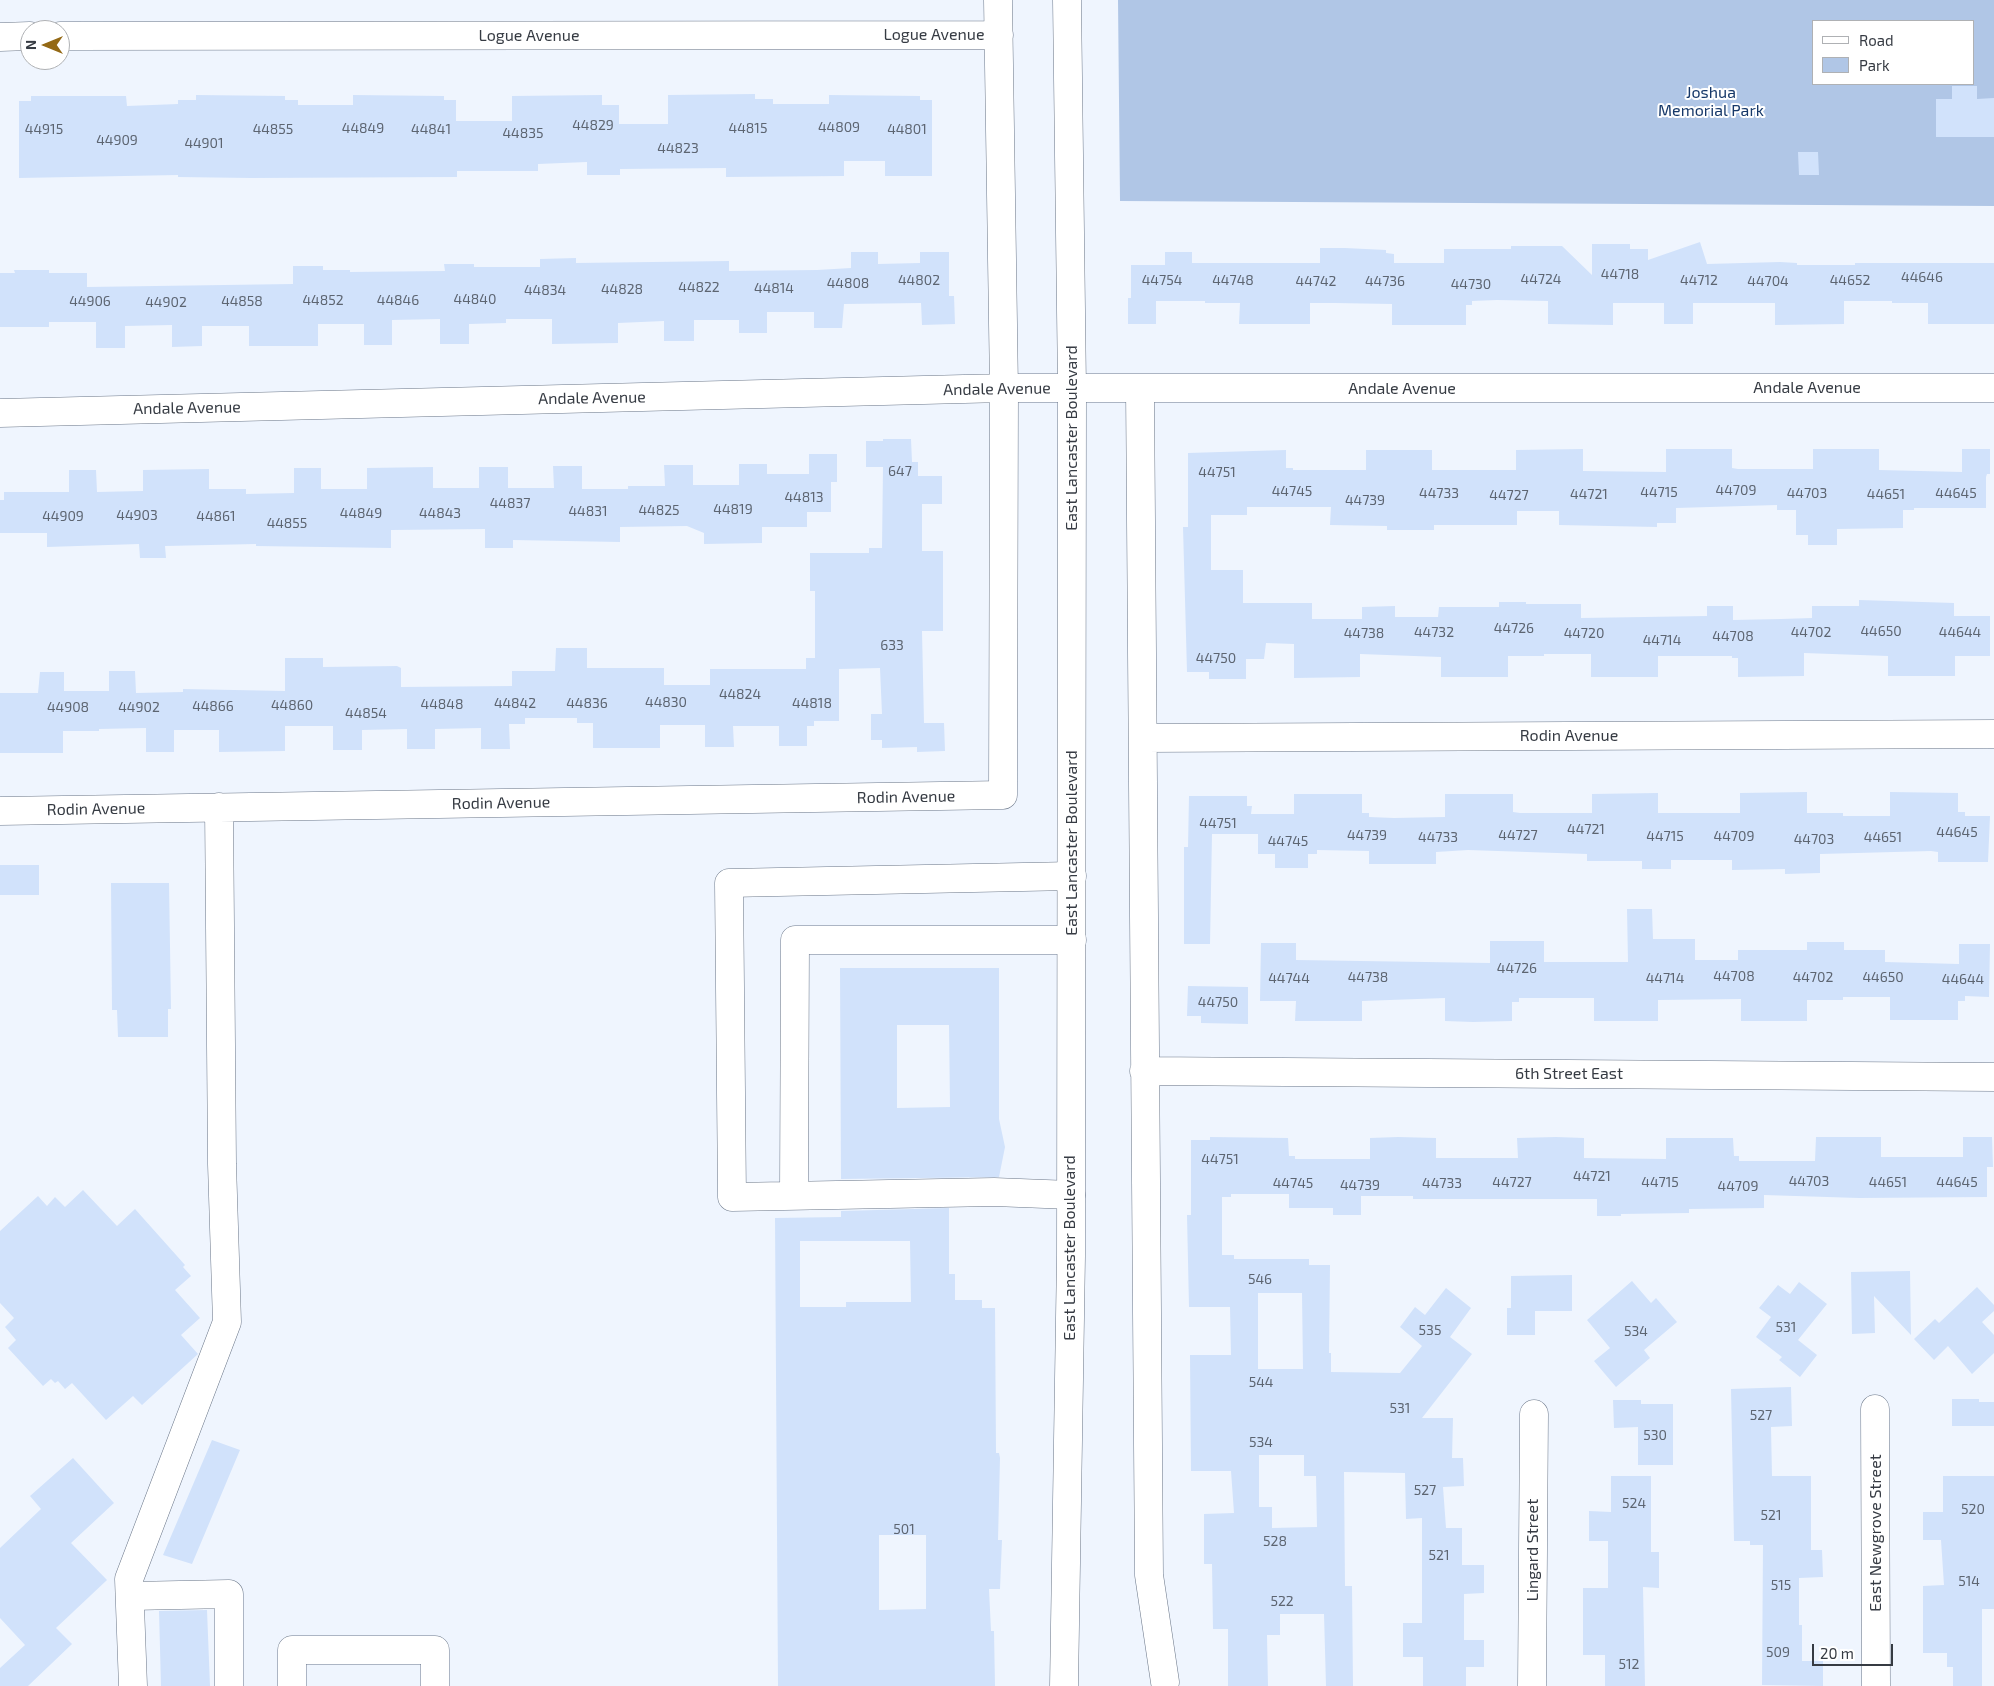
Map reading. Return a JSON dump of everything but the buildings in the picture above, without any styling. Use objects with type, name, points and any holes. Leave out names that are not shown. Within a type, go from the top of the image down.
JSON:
[{"type":"street","points":[[998,0],[1004,388]]},
{"type":"street","name":"East Lancaster Boulevard","points":[[1064,1686],[1071,1195],[1072,940],[1072,388],[1067,0]]},
{"type":"street","name":"Logue Avenue","points":[[70,36],[999,35]]},
{"type":"street","points":[[0,36],[20,36]]},
{"type":"street","name":"Andale Avenue","points":[[0,412],[1004,388],[1140,390],[1994,388]]},
{"type":"street","name":"Rodin Avenue","points":[[0,811],[1003,795],[1004,388]]},
{"type":"street","points":[[1140,390],[1149,1576],[1165,1682]]},
{"type":"street","name":"Rodin Avenue","points":[[1144,738],[1994,734]]},
{"type":"street","points":[[134,1686],[129,1579],[227,1322],[222,1164],[219,807]]},
{"type":"street","points":[[1071,1195],[994,1192],[732,1197],[729,883],[1072,876]]},
{"type":"street","points":[[794,1195],[794,940],[1072,940]]},
{"type":"street","name":"6th Street East","points":[[1144,1071],[1994,1077]]},
{"type":"street","name":"East Newgrove Street","points":[[1876,1409],[1876,1686]]},
{"type":"street","name":"Lingard Street","points":[[1532,1686],[1534,1414]]},
{"type":"street","points":[[131,1596],[229,1594],[229,1686]]},
{"type":"street","points":[[292,1686],[292,1650],[435,1650],[435,1686]]},
{"type":"green space","name":"Joshua Memorial Park","points":[[1118,0],[1994,0],[1994,206],[1120,201]]}]
